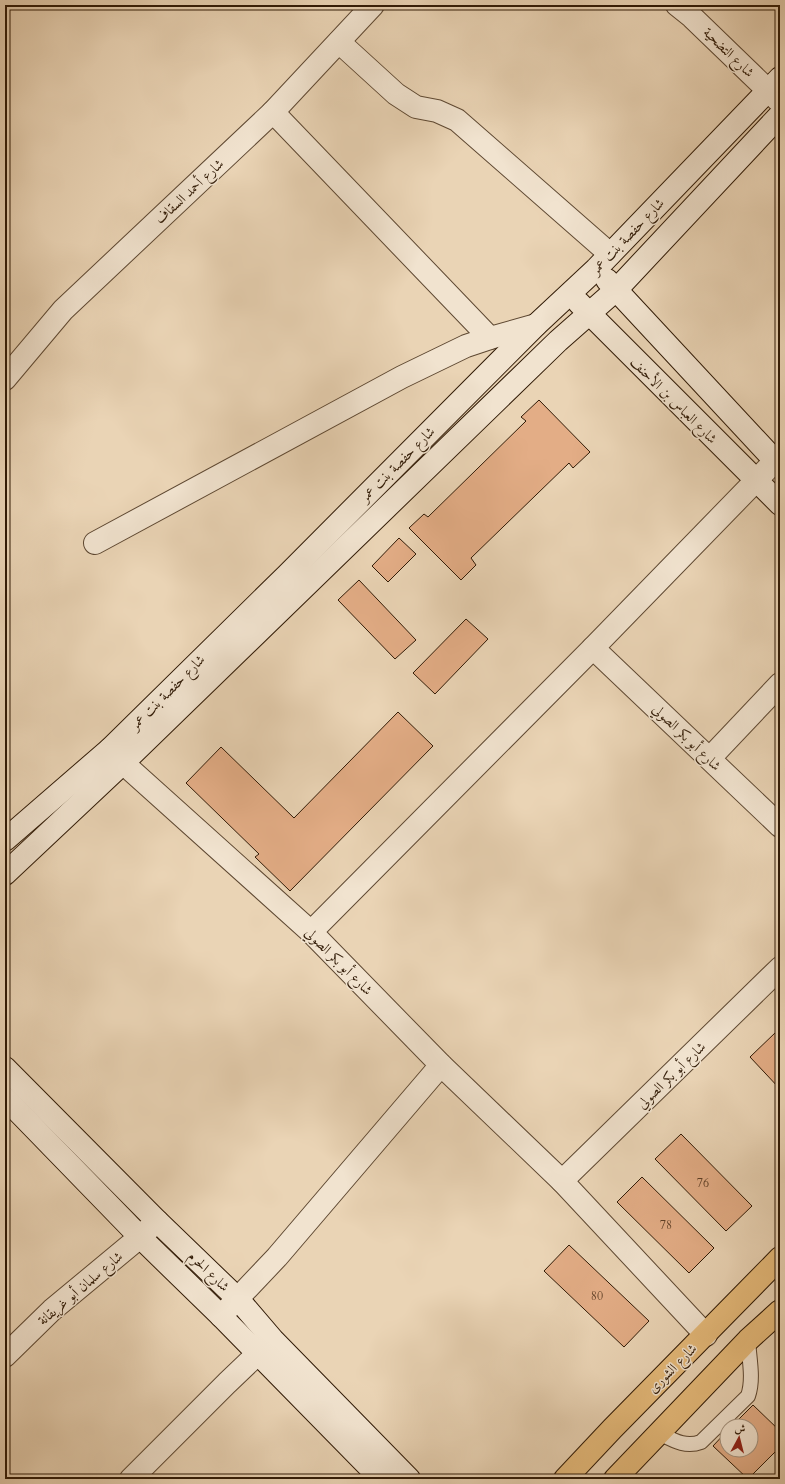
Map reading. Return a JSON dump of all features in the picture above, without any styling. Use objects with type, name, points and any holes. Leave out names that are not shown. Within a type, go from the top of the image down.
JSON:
[{"type":"main road","name":"شارع الشورى","points":[[565,1479],[780,1258]]},
{"type":"main road","points":[[615,1479],[748,1340],[777,1320]]},
{"type":"street","name":"شارع أحمد السقاف","points":[[5,379],[63,310],[273,112],[373,5]]},
{"type":"street","name":"شارع التضحية","points":[[676,5],[776,89]]},
{"type":"street","points":[[311,932],[593,648],[756,481],[777,464],[617,289],[603,261],[457,120],[437,112],[416,107],[396,94],[340,42]]},
{"type":"street","name":"شارع حفصة بنت عمر","points":[[5,874],[281,580],[536,325],[570,294],[776,89]]},
{"type":"street","points":[[273,112],[490,338]]},
{"type":"street","name":"شارع حفصة بنت عمر","points":[[5,840],[117,756],[558,341],[617,289],[780,115]]},
{"type":"street","name":"شارع العباس بن الأحنف","points":[[570,294],[780,504]]},
{"type":"street","points":[[95,543],[402,377],[466,346],[536,325]]},
{"type":"street","name":"شارع أبو بكر الصولي","points":[[593,648],[780,826]]},
{"type":"street","points":[[710,758],[780,684]]},
{"type":"street","name":"شارع أبو بكر الصولي","points":[[117,756],[311,932],[441,1065],[562,1181],[706,1335]]},
{"type":"street","name":"شارع أبو بكر الصولي","points":[[562,1181],[780,968]]},
{"type":"street","points":[[221,1316],[277,1257],[441,1065]]},
{"type":"street","name":"شارع الحرم","points":[[5,1068],[14,1098],[140,1237],[221,1316],[266,1347],[409,1479]]},
{"type":"street","name":"شارع الحرم","points":[[14,1098],[157,1221],[238,1299],[266,1347],[381,1479]]},
{"type":"street","name":"شارع سلمان أبو غريقانة","points":[[5,1356],[52,1310],[140,1237],[157,1221]]},
{"type":"street","points":[[131,1479],[266,1347]]},
{"type":"lane","points":[[659,1433],[684,1444],[693,1445],[701,1442],[748,1396],[751,1388],[748,1340]]},
{"type":"building","points":[[539,400],[590,452],[573,468],[569,463],[471,558],[476,565],[461,580],[409,528],[424,514],[428,517],[526,421],[521,417]]},
{"type":"building","points":[[399,538],[416,554],[388,582],[372,566]]},
{"type":"building","points":[[359,580],[416,640],[395,659],[338,600]]},
{"type":"building","points":[[466,619],[488,639],[435,694],[413,673]]},
{"type":"building","points":[[398,712],[433,746],[290,891],[255,857],[259,854],[186,783],[221,747],[294,818]]},
{"type":"building","points":[[776,1032],[780,1036],[780,1089],[750,1057]]},
{"type":"building","points":[[681,1134],[752,1206],[726,1231],[655,1159]]},
{"type":"building","points":[[642,1177],[714,1248],[689,1273],[617,1202]]},
{"type":"building","points":[[569,1245],[649,1321],[624,1347],[544,1271]]},
{"type":"building","points":[[753,1405],[780,1431],[780,1447],[748,1479],[726,1458],[759,1458],[759,1418],[740,1418]]},
{"type":"building","points":[[719,1440],[719,1452],[713,1446]]}]
